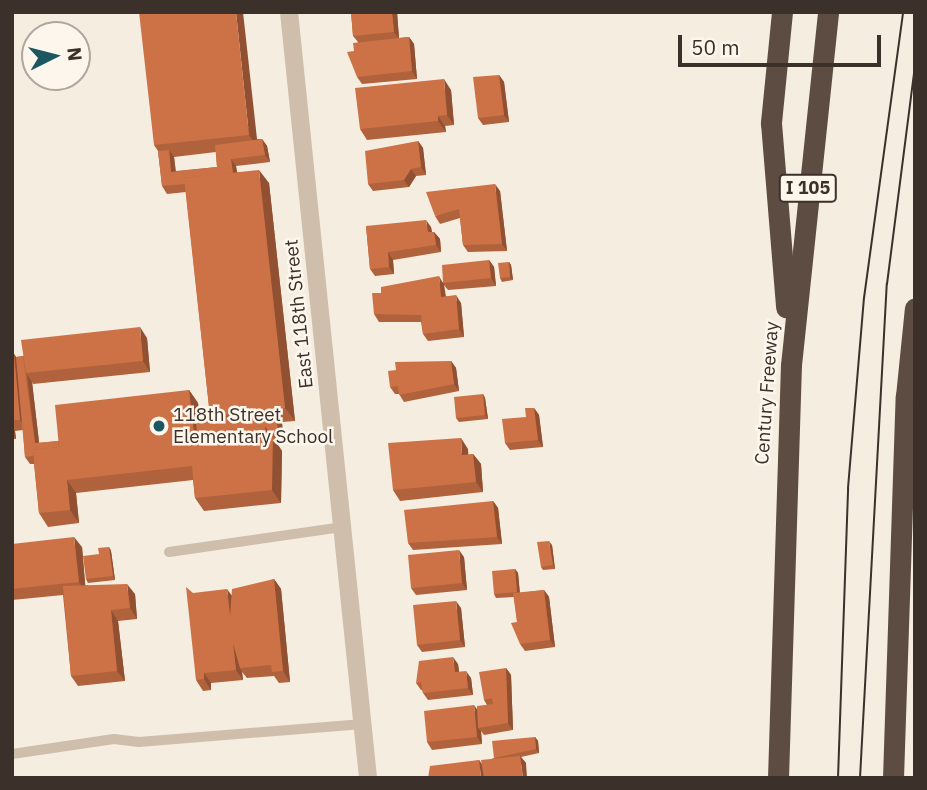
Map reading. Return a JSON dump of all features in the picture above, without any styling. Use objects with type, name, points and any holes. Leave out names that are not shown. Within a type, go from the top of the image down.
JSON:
[{"type":"highway","points":[[782,12],[771,123],[790,365]]},
{"type":"highway","name":"Century Freeway","points":[[778,778],[790,365],[828,12]]},
{"type":"highway","points":[[893,778],[894,701],[915,308]]},
{"type":"street","name":"East 118th Street","points":[[289,12],[368,778]]},
{"type":"lane","points":[[169,552],[342,527]]},
{"type":"lane","points":[[12,754],[114,739],[139,743],[363,724]]},
{"type":"building","points":[[139,12],[236,12],[249,135],[154,145]]},
{"type":"building","points":[[351,12],[392,12],[394,32],[353,36]]},
{"type":"building","points":[[409,37],[412,71],[357,77],[347,52],[354,51],[353,43]]},
{"type":"building","points":[[499,75],[504,115],[478,118],[473,77]]},
{"type":"building","points":[[444,79],[447,115],[438,116],[438,121],[360,129],[355,88]]},
{"type":"building","points":[[262,139],[265,155],[231,159],[233,173],[184,178],[185,184],[162,186],[158,151],[169,150],[171,172],[217,167],[215,145]]},
{"type":"building","points":[[418,141],[421,167],[411,169],[404,180],[368,184],[365,151]]},
{"type":"building","points":[[259,170],[285,408],[210,416],[184,178]]},
{"type":"building","points":[[495,184],[502,244],[463,245],[459,209],[435,216],[426,192]]},
{"type":"building","points":[[426,220],[428,232],[434,232],[436,245],[388,252],[389,267],[370,269],[366,226]]},
{"type":"building","points":[[489,260],[491,278],[443,283],[442,265]]},
{"type":"building","points":[[509,262],[510,277],[500,278],[498,263]]},
{"type":"building","points":[[439,276],[441,297],[456,295],[459,329],[423,334],[421,315],[374,314],[372,293],[381,293],[381,287]]},
{"type":"building","points":[[140,327],[143,361],[26,373],[21,340]]},
{"type":"building","points":[[14,354],[20,420],[12,420]]},
{"type":"building","points":[[23,356],[35,443],[58,441],[59,447],[33,450],[33,456],[25,457],[16,357]]},
{"type":"building","points":[[451,361],[454,384],[399,395],[398,386],[390,387],[388,371],[396,370],[395,362]]},
{"type":"building","points":[[189,390],[194,434],[265,426],[266,438],[273,437],[272,490],[195,498],[192,466],[67,480],[70,510],[39,513],[33,450],[59,447],[55,405]]},
{"type":"building","points":[[483,394],[485,415],[456,418],[454,397]]},
{"type":"building","points":[[525,408],[534,408],[538,440],[505,443],[502,419],[526,417]]},
{"type":"building","points":[[276,415],[278,432],[270,433],[265,426],[197,433],[196,422]]},
{"type":"building","points":[[461,438],[462,455],[473,454],[476,482],[393,490],[388,443]]},
{"type":"building","points":[[493,501],[497,537],[408,543],[404,510]]},
{"type":"building","points":[[74,537],[79,582],[12,589],[12,544]]},
{"type":"building","points":[[549,541],[553,565],[541,567],[537,542]]},
{"type":"building","points":[[109,547],[113,576],[86,579],[83,556],[99,554],[98,548]]},
{"type":"building","points":[[459,550],[462,583],[411,588],[408,555]]},
{"type":"building","points":[[515,569],[517,592],[494,594],[492,571]]},
{"type":"building","points":[[274,579],[283,671],[272,672],[271,665],[240,668],[233,643],[236,670],[204,673],[204,679],[196,680],[186,587],[193,593],[227,589],[230,616],[232,589]]},
{"type":"building","points":[[127,584],[130,608],[111,610],[117,671],[71,676],[63,586]]},
{"type":"building","points":[[544,590],[550,640],[520,644],[511,623],[517,622],[513,593]]},
{"type":"building","points":[[456,601],[460,640],[417,645],[413,605]]},
{"type":"building","points":[[453,657],[455,672],[466,671],[468,688],[423,693],[421,682],[416,683],[419,661]]},
{"type":"building","points":[[506,668],[508,723],[478,728],[477,706],[493,704],[492,698],[484,700],[479,672]]},
{"type":"building","points":[[474,705],[477,737],[427,742],[424,711]]},
{"type":"building","points":[[535,737],[536,749],[494,758],[492,741]]},
{"type":"building","points":[[520,756],[523,778],[484,778],[481,760]]},
{"type":"building","points":[[479,760],[481,778],[428,778],[430,766]]},
{"type":"tram line","points":[[838,778],[848,488],[864,298],[903,12]]},
{"type":"tram line","points":[[860,778],[887,284],[915,65]]},
{"type":"place","name":"118th Street Elementary School","points":[[159,426]]}]
